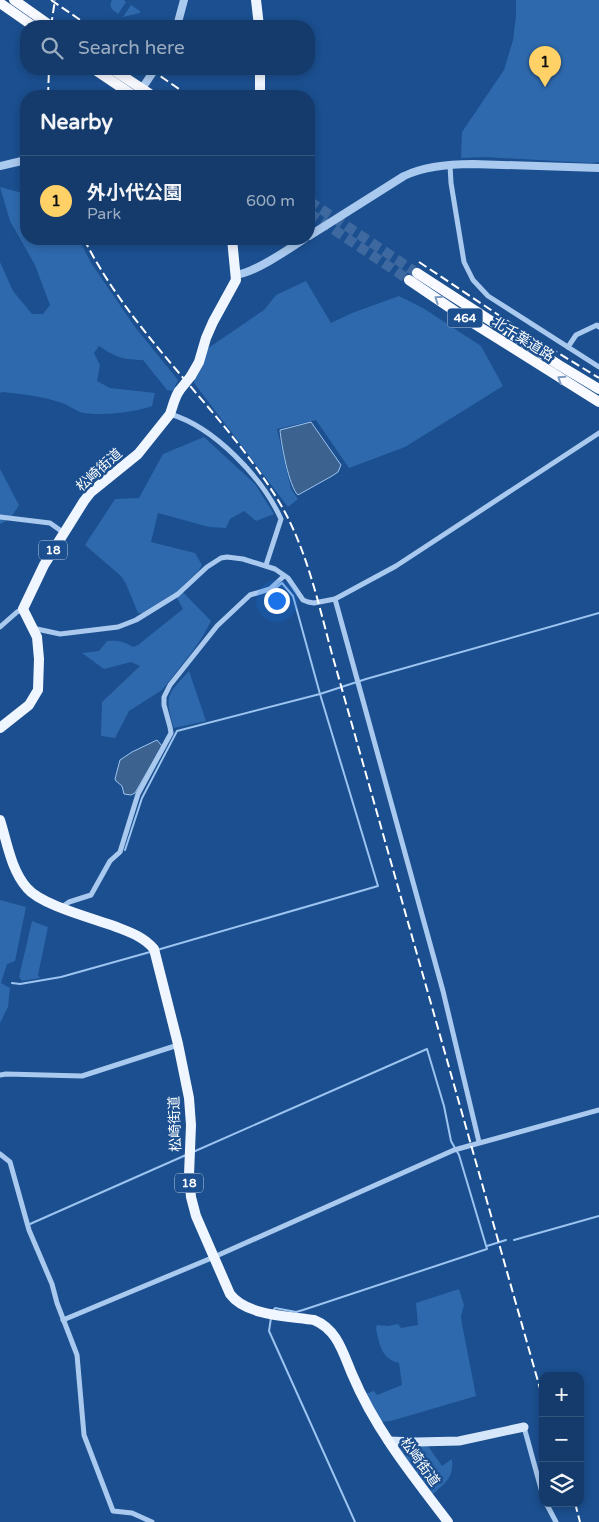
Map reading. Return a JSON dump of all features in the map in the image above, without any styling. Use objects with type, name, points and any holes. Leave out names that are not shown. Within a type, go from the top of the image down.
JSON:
[{"type":"highway","points":[[8,4],[26,20]]},
{"type":"highway","points":[[8,4],[39,20]]},
{"type":"highway","points":[[103,75],[127,90]]},
{"type":"highway","points":[[121,75],[144,90]]},
{"type":"highway","name":"北千葉道路","points":[[599,389],[413,276],[522,354],[599,402]]},
{"type":"main road","points":[[256,0],[258,20]]},
{"type":"main road","points":[[260,75],[260,90]]},
{"type":"main road","name":"18","points":[[232,245],[235,275]]},
{"type":"main road","name":"松崎街道","points":[[23,609],[44,565],[91,492],[138,454],[170,414],[179,391],[199,362],[206,338],[234,284],[235,275]]},
{"type":"main road","points":[[0,728],[29,705],[38,690],[39,659],[36,631],[25,616],[23,609]]},
{"type":"main road","name":"松崎街道","points":[[0,820],[12,859],[23,883],[35,895],[136,934],[151,946],[155,954],[178,1044],[189,1098],[191,1197],[196,1216],[230,1294],[239,1304],[254,1310],[314,1320],[331,1330],[364,1402],[388,1440],[448,1522]]},
{"type":"main road","points":[[388,1440],[417,1442],[458,1441],[524,1427]]},
{"type":"street","points":[[179,20],[184,0]]},
{"type":"street","points":[[140,90],[151,75]]},
{"type":"street","points":[[0,166],[20,161]]},
{"type":"street","points":[[315,231],[404,176],[420,169],[473,164],[599,168]]},
{"type":"street","points":[[450,165],[462,252],[473,280],[488,296],[599,367]]},
{"type":"street","points":[[235,275],[252,270],[294,245]]},
{"type":"street","points":[[568,347],[576,335],[597,325],[599,327]]},
{"type":"street","points":[[170,414],[211,434],[256,478],[277,510],[281,519],[266,566]]},
{"type":"street","points":[[36,631],[41,629],[60,634],[118,626],[136,620],[178,594],[206,566],[221,558],[243,559],[266,566],[284,576],[292,583],[303,600],[308,602],[314,604],[335,599],[396,566],[599,434]]},
{"type":"street","points":[[0,517],[50,523],[64,533]]},
{"type":"street","points":[[62,907],[69,902],[91,895],[110,861],[120,852],[138,794],[171,734],[164,705],[164,697],[170,685],[217,626],[250,595],[270,589],[284,576]]},
{"type":"street","points":[[335,599],[443,991],[479,1142]]},
{"type":"street","points":[[0,626],[16,612],[23,609]]},
{"type":"street","points":[[0,1075],[82,1076],[178,1044]]},
{"type":"street","points":[[63,1320],[214,1257],[454,1150],[599,1110]]},
{"type":"street","points":[[0,1154],[10,1162],[29,1230],[52,1284],[63,1320],[77,1355],[84,1435],[113,1511],[132,1513],[152,1522]]},
{"type":"street","points":[[524,1427],[539,1481]]},
{"type":"street","points":[[548,1507],[556,1522]]},
{"type":"shaded area","points":[[112,0],[124,0],[126,2],[118,14],[111,6]]},
{"type":"shaded area","points":[[516,0],[599,0],[599,162],[484,157],[461,158],[462,132],[504,70],[513,40]]},
{"type":"shaded area","points":[[131,5],[140,13],[123,17]]},
{"type":"shaded area","points":[[0,187],[20,192],[20,239],[10,221]]},
{"type":"shaded area","points":[[24,245],[82,245],[91,263],[135,327],[178,380],[173,391],[167,390],[143,360],[120,357],[99,346],[94,353],[100,365],[97,381],[110,388],[155,393],[152,406],[116,413],[96,414],[80,412],[62,403],[45,398],[0,393],[0,262],[13,291],[32,314],[43,314],[50,305],[35,265]]},
{"type":"shaded area","points":[[306,281],[331,323],[352,313],[399,296],[423,308],[481,346],[503,386],[405,447],[349,468],[316,420],[277,429],[291,489],[298,499],[288,507],[194,383],[204,351],[264,310],[276,295]]},
{"type":"shaded area","points":[[311,422],[341,465],[338,472],[298,495],[289,474],[280,430]]},
{"type":"shaded area","points":[[204,437],[255,484],[274,514],[256,521],[244,511],[230,519],[226,528],[209,527],[158,513],[151,542],[195,553],[202,565],[180,589],[211,621],[192,652],[162,690],[129,711],[115,738],[101,736],[102,702],[140,666],[131,662],[104,669],[82,653],[99,651],[107,641],[120,641],[133,647],[138,645],[183,609],[174,593],[142,613],[138,613],[121,576],[85,545],[115,499],[139,498],[163,454]]},
{"type":"shaded area","points":[[0,469],[19,505],[10,519],[0,524]]},
{"type":"shaded area","points":[[189,671],[206,721],[174,728],[169,709],[170,696],[176,685]]},
{"type":"shaded area","points":[[157,740],[162,746],[135,793],[131,795],[124,794],[122,786],[115,779],[120,760]]},
{"type":"shaded area","points":[[0,900],[26,907],[15,961],[7,964],[1,983],[10,988],[8,1007],[0,1023]]},
{"type":"shaded area","points":[[32,921],[48,927],[38,975],[40,978],[22,981],[19,977]]},
{"type":"shaded area","points":[[459,1289],[464,1305],[461,1316],[462,1324],[476,1396],[391,1421],[378,1422],[365,1394],[374,1391],[377,1395],[402,1385],[399,1363],[388,1358],[382,1350],[377,1334],[377,1325],[388,1326],[398,1324],[401,1328],[418,1325],[416,1303]]},
{"type":"shaded area","points":[[400,1444],[428,1446],[442,1466],[452,1459],[452,1471],[448,1480],[432,1495],[397,1448]]},
{"type":"waterway","points":[[157,950],[378,886],[320,694],[293,596],[282,583],[271,592]]},
{"type":"waterway","points":[[125,850],[142,798],[177,731],[320,694],[366,679],[599,613]]},
{"type":"waterway","points":[[12,983],[20,984],[61,977],[150,952]]},
{"type":"waterway","points":[[193,1152],[427,1049],[444,1106],[451,1141],[459,1155],[487,1249],[303,1310],[296,1312],[275,1308],[273,1311]]},
{"type":"waterway","points":[[30,1224],[186,1155]]},
{"type":"waterway","points":[[514,1240],[599,1216]]},
{"type":"waterway","points":[[487,1246],[506,1240]]},
{"type":"waterway","points":[[271,1318],[269,1331],[355,1522]]},
{"type":"tunnel","points":[[315,205],[417,273]]},
{"type":"tunnel","points":[[315,217],[409,280]]},
{"type":"railway","points":[[51,0],[80,20]]},
{"type":"railway","points":[[52,20],[55,0]]},
{"type":"railway","points":[[48,90],[49,75]]},
{"type":"railway","points":[[159,75],[180,90]]},
{"type":"railway","points":[[87,245],[104,275],[127,308],[255,466],[288,518],[304,555],[539,1385]]},
{"type":"railway","points":[[419,262],[527,334],[599,378]]},
{"type":"railway","points":[[576,1507],[580,1522]]},
{"type":"place","name":"外小代公園","points":[[545,87]]}]
